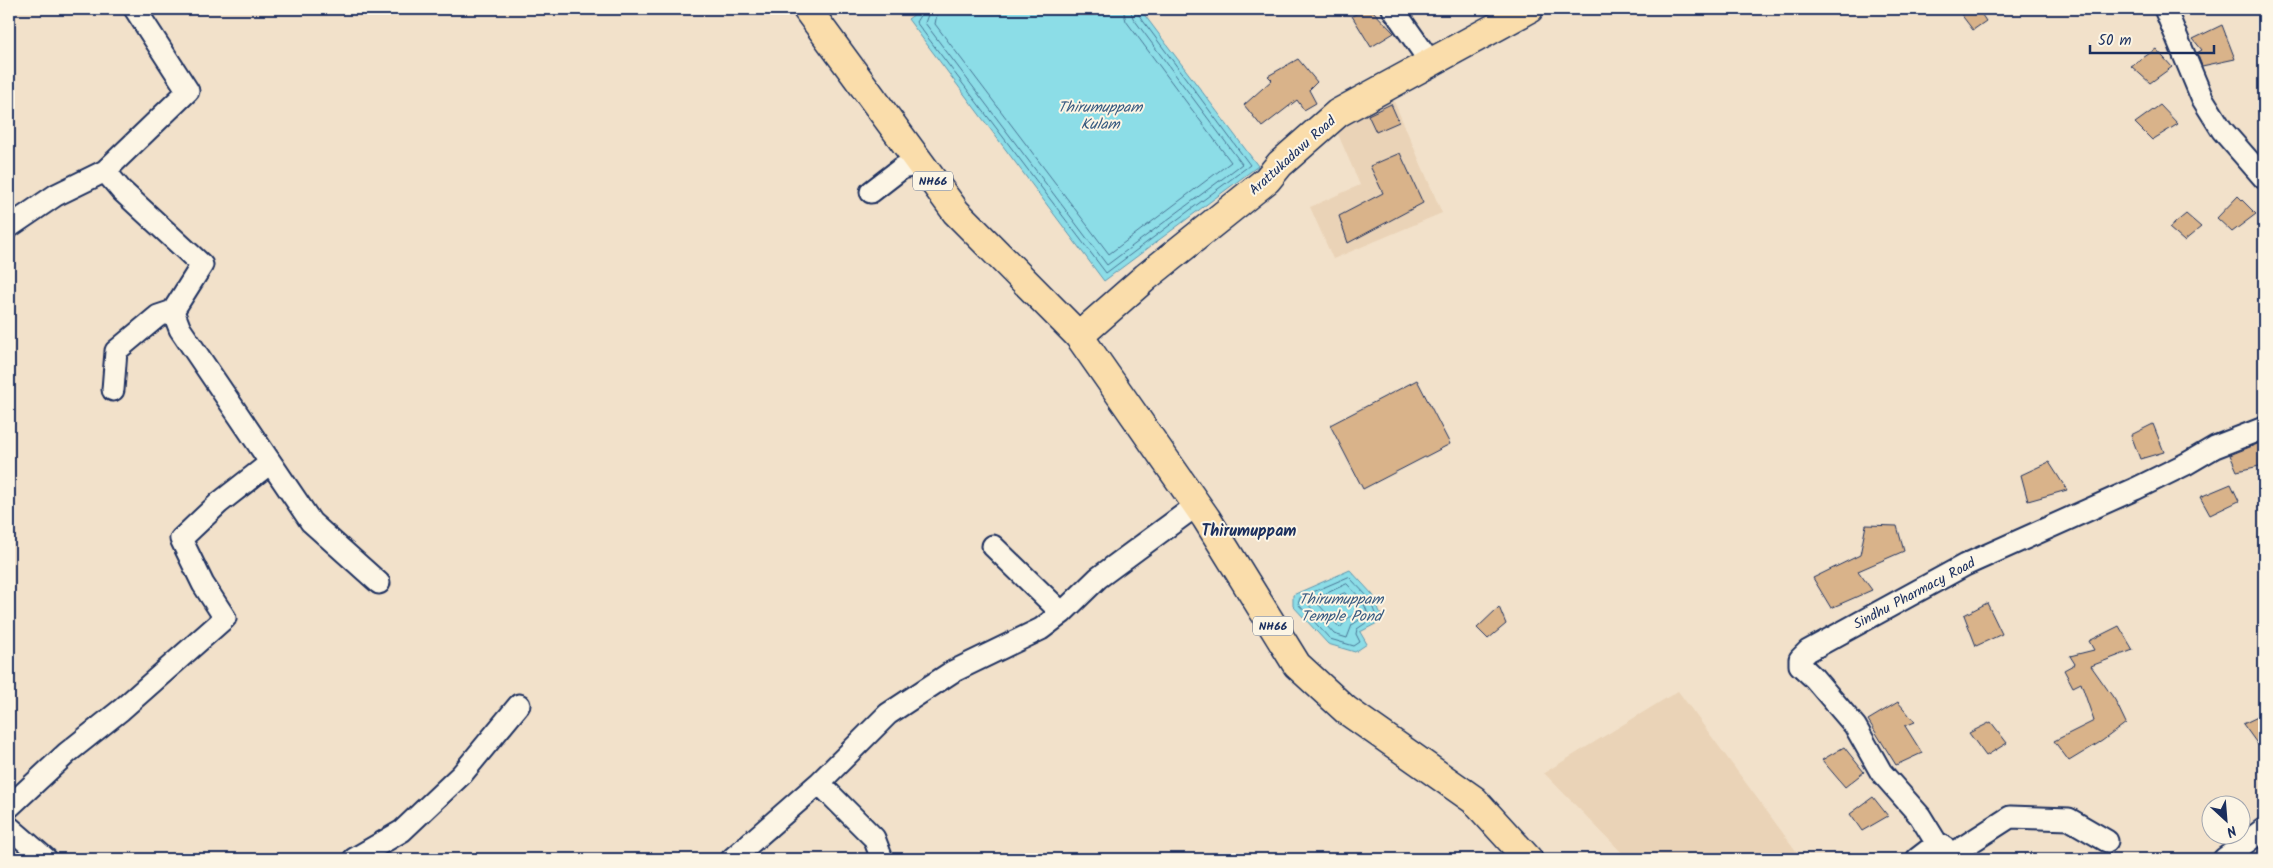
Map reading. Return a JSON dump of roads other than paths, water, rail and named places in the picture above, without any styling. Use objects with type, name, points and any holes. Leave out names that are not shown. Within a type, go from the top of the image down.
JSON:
[{"type":"main road","name":"NH66","points":[[808,9],[956,212],[1079,336],[1197,505],[1297,665],[1346,710],[1474,800],[1528,859]]},
{"type":"main road","name":"Arattukadavu Road","points":[[1079,336],[1146,277],[1268,180],[1280,164],[1338,113],[1529,9]]},
{"type":"street","points":[[9,227],[56,195],[105,171],[188,91],[135,9]]},
{"type":"street","points":[[1393,9],[1431,62]]},
{"type":"street","points":[[2165,9],[2202,98],[2222,130],[2264,178]]},
{"type":"street","points":[[871,192],[902,168],[921,164]]},
{"type":"street","points":[[105,171],[121,190],[202,265],[173,311],[158,316],[116,351],[113,390]]},
{"type":"street","points":[[173,311],[180,329],[311,522],[379,583]]},
{"type":"street","name":"Sindhu Pharmacy Road","points":[[1936,842],[1920,816],[1881,772],[1855,726],[1814,678],[1800,665],[1800,659],[1808,652],[1965,565],[2135,489],[2186,464],[2215,447],[2264,428]]},
{"type":"street","points":[[9,806],[67,753],[121,710],[224,618],[202,584],[181,539],[219,503],[270,464]]},
{"type":"street","points":[[732,859],[819,783],[888,714],[952,672],[1042,629],[1062,613],[1098,578],[1197,505]]},
{"type":"street","points":[[993,546],[1062,613]]},
{"type":"street","points":[[354,859],[402,831],[462,774],[519,705]]},
{"type":"street","points":[[819,783],[874,838],[882,859]]},
{"type":"street","points":[[1918,859],[1930,850],[1936,842],[1954,853],[2010,817],[2069,819],[2107,841]]},
{"type":"street","points":[[9,828],[46,859]]},
{"type":"street","points":[[2224,859],[2264,829]]},
{"type":"water","name":"Thirumuppam Kulam","points":[[922,9],[1140,9],[1258,166],[1104,281],[908,19]]},
{"type":"water","name":"Thirumuppam Temple Pond","points":[[1350,570],[1373,595],[1383,620],[1360,632],[1367,644],[1355,652],[1328,644],[1293,606],[1293,595]]},
{"type":"district","name":"Thirumuppam","points":[[1249,530]]}]
